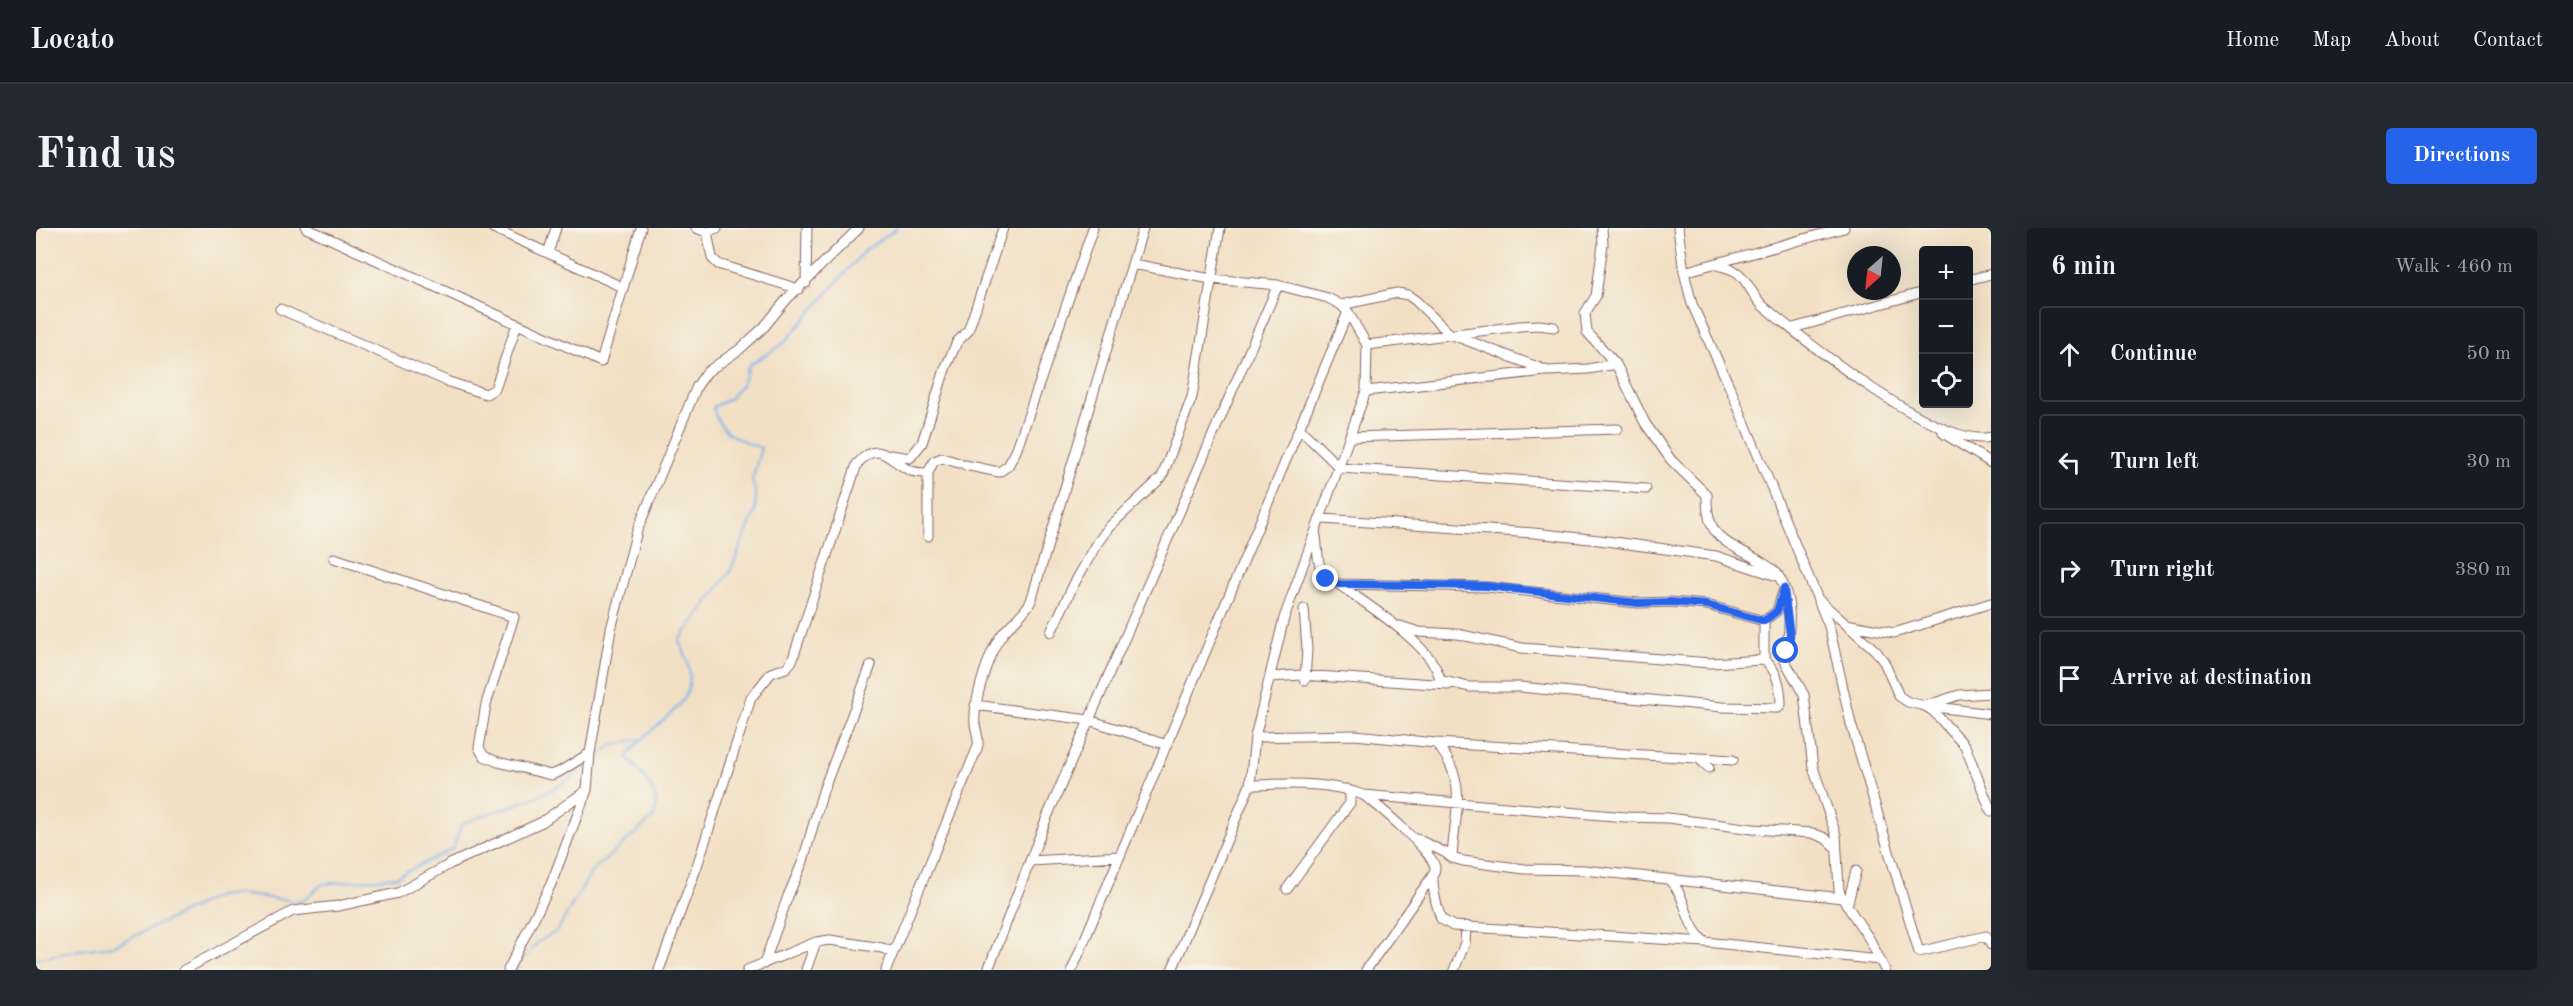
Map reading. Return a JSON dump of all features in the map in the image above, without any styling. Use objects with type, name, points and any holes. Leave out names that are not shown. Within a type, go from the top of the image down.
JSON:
[{"type":"street","points":[[306,228],[601,362],[641,228]]},
{"type":"street","points":[[494,228],[622,287]]},
{"type":"street","points":[[548,253],[556,228]]},
{"type":"street","points":[[696,228],[707,232],[717,228]]},
{"type":"street","points":[[802,286],[807,228]]},
{"type":"street","points":[[508,970],[551,884],[587,790],[590,753],[611,629],[637,531],[698,386],[707,372],[740,349],[764,327],[859,228]]},
{"type":"street","points":[[659,970],[697,866],[751,698],[771,673],[786,668],[792,662],[857,464],[865,455],[874,451],[910,458],[922,443],[945,369],[957,342],[968,331],[1003,228]]},
{"type":"street","points":[[928,536],[928,473],[934,461],[942,458],[999,472],[1008,466],[1016,451],[1093,228]]},
{"type":"street","points":[[886,970],[978,746],[975,705],[994,646],[1002,633],[1026,610],[1031,601],[1143,228]]},
{"type":"street","points":[[1052,632],[1074,584],[1098,542],[1109,527],[1162,477],[1192,397],[1220,228]]},
{"type":"street","points":[[1602,228],[1604,244],[1596,296],[1585,313],[1587,332],[1616,364],[1652,432],[1671,460],[1707,495],[1706,511],[1713,531],[1723,540],[1768,566],[1779,577],[1784,588],[1790,636],[1785,661],[1804,695],[1813,767],[1836,835],[1844,902],[1870,940],[1885,970]]},
{"type":"street","points":[[1678,228],[1684,272],[1692,304],[1731,390],[1829,626],[1851,724],[1919,952],[1989,935],[1991,945]]},
{"type":"street","points":[[1684,272],[1717,265],[1844,228]]},
{"type":"street","points":[[707,232],[712,258],[718,264],[802,286]]},
{"type":"street","points":[[1133,264],[1211,279],[1278,285],[1328,298],[1348,312],[1366,345],[1366,392],[1322,519],[1284,618],[1254,737],[1250,785],[1172,970]]},
{"type":"street","points":[[1717,265],[1738,272],[1758,301],[1840,366],[1991,463]]},
{"type":"street","points":[[1973,279],[1991,274]]},
{"type":"street","points":[[988,970],[1030,861],[1089,720],[1278,285]]},
{"type":"street","points":[[1341,305],[1383,294],[1398,292],[1408,295],[1450,334],[1548,371]]},
{"type":"street","points":[[1793,328],[1919,293]]},
{"type":"street","points":[[279,309],[449,382],[486,394],[495,389],[517,324]]},
{"type":"street","points":[[1072,970],[1348,312]]},
{"type":"street","points":[[1366,345],[1529,325],[1554,327]]},
{"type":"street","points":[[1366,392],[1548,371],[1588,369],[1616,364]]},
{"type":"street","points":[[1921,419],[1968,437],[1991,437]]},
{"type":"street","points":[[1300,429],[1340,468],[1646,489]]},
{"type":"street","points":[[1350,437],[1618,429]]},
{"type":"street","points":[[889,455],[910,471],[928,473]]},
{"type":"street","points":[[1322,519],[1534,533],[1599,540],[1716,556],[1779,577]]},
{"type":"street","points":[[1316,534],[1320,568],[1326,579],[1338,584],[1388,619],[1422,651],[1439,671],[1440,680],[1456,686]]},
{"type":"street","points":[[334,558],[514,617],[486,704],[479,748],[484,756],[498,762],[551,775],[590,753]]},
{"type":"street","points":[[1338,584],[1486,586],[1638,603],[1671,602],[1707,605],[1764,621]]},
{"type":"street","points":[[1764,621],[1777,611],[1784,588]]},
{"type":"street","points":[[1816,597],[1876,651],[1899,696],[1908,702],[1925,706],[1991,714]]},
{"type":"street","points":[[1844,624],[1894,633],[1913,629],[1929,620],[1991,603]]},
{"type":"street","points":[[1304,609],[1307,649],[1305,678]]},
{"type":"street","points":[[1270,677],[1520,687],[1722,707],[1778,708],[1781,704],[1781,691],[1772,666],[1764,660],[1710,663],[1522,648],[1457,634],[1419,632],[1388,619]]},
{"type":"street","points":[[1764,621],[1764,660]]},
{"type":"street","points":[[764,964],[803,861],[823,791],[871,665]]},
{"type":"street","points":[[1925,706],[1959,695],[1991,693]]},
{"type":"street","points":[[975,705],[1089,720],[1167,744]]},
{"type":"street","points":[[1925,706],[1965,746],[1991,811]]},
{"type":"street","points":[[1254,737],[1355,735],[1436,743],[1733,760]]},
{"type":"street","points":[[1366,970],[1434,871],[1449,856],[1459,802],[1458,788],[1449,758],[1436,743]]},
{"type":"street","points":[[1698,758],[1709,768]]},
{"type":"street","points":[[1250,785],[1307,784],[1347,789],[1364,795],[1380,806],[1431,856],[1441,919],[1453,926],[1705,942],[1880,960]]},
{"type":"street","points":[[1980,785],[1991,802]]},
{"type":"street","points":[[1287,889],[1350,803],[1350,794],[1347,789]]},
{"type":"street","points":[[184,970],[293,911],[338,906],[398,893],[450,864],[542,822],[587,790]]},
{"type":"street","points":[[1364,795],[1668,818],[1753,829],[1812,832],[1825,838],[1836,848]]},
{"type":"street","points":[[1409,835],[1449,856],[1525,869],[1584,870],[1687,880],[1844,902]]},
{"type":"street","points":[[1030,861],[1119,856]]},
{"type":"street","points":[[1844,902],[1856,871]]},
{"type":"street","points":[[1669,880],[1677,887],[1695,933],[1705,942]]},
{"type":"street","points":[[1454,970],[1465,943],[1466,926]]},
{"type":"street","points":[[747,970],[816,942],[839,941],[893,952]]},
{"type":"street","points":[[806,970],[816,942]]},
{"type":"waterway","points":[[517,970],[518,965],[538,942],[557,931],[592,871],[654,817],[656,800],[650,785],[627,757],[686,695],[690,681],[688,663],[679,641],[730,572],[755,512],[756,495],[752,480],[761,448],[725,430],[713,407],[729,399],[742,384],[749,365],[783,344],[865,250],[897,228]]},
{"type":"waterway","points":[[593,759],[611,746],[639,739]]},
{"type":"waterway","points":[[36,959],[113,946],[218,896],[238,894],[302,902],[322,884],[396,877],[452,849],[462,824],[559,786],[586,765]]},
{"type":"route","points":[[1326,579],[1338,584],[1486,586],[1612,601],[1707,605],[1764,621],[1777,611],[1784,588],[1790,636],[1786,651]]}]
